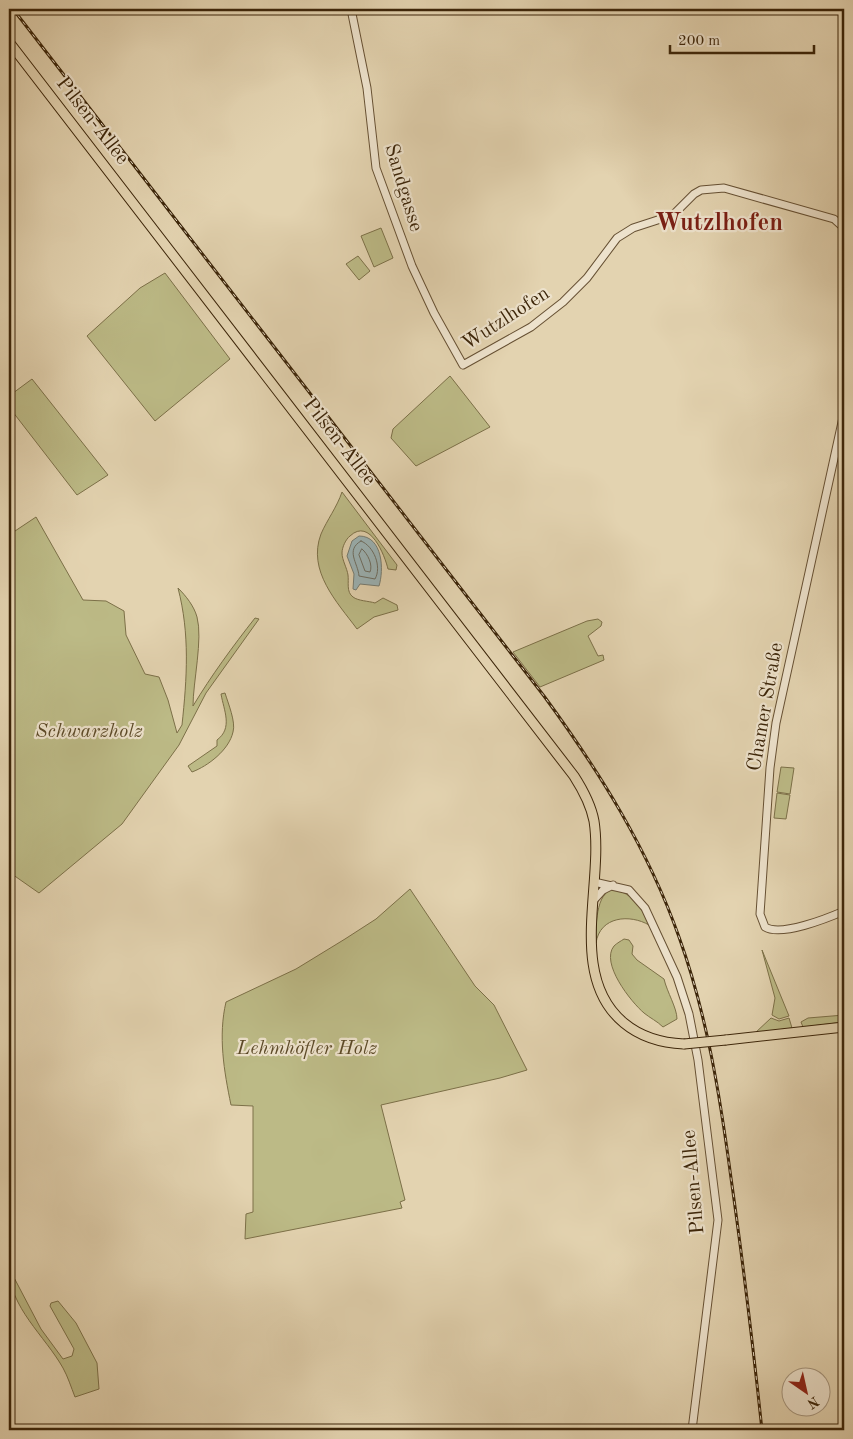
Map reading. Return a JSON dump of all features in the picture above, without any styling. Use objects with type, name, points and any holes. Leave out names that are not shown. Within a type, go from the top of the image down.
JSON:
[{"type":"main road","name":"Pilsen-Allee","points":[[9,42],[574,776],[586,796],[594,821],[596,847],[593,901],[594,970],[606,1002],[620,1020],[636,1032],[653,1040],[684,1044],[844,1028]]},
{"type":"street","name":"Sandgasse","points":[[351,9],[367,88],[376,168],[412,266],[434,313],[463,366]]},
{"type":"street","name":"Wutzlhofen","points":[[463,366],[531,327],[563,302],[587,278],[617,238],[633,228],[673,215],[689,198],[701,190],[724,188],[834,219],[844,228]]},
{"type":"street","name":"Chamer Straße","points":[[844,413],[776,723],[770,768],[760,914],[765,928],[774,930],[807,924],[844,911]]},
{"type":"street","name":"Pilsen-Allee","points":[[594,882],[629,890],[645,908],[673,965],[689,1014],[700,1067],[718,1220],[692,1430]]},
{"type":"street","points":[[593,901],[603,890],[613,885]]},
{"type":"green space","points":[[381,228],[393,258],[374,267],[361,236]]},
{"type":"green space","points":[[358,256],[370,271],[359,280],[346,264]]},
{"type":"green space","points":[[165,273],[230,359],[155,421],[87,336],[140,288]]},
{"type":"green space","points":[[450,376],[490,427],[416,466],[391,438],[393,429]]},
{"type":"green space","points":[[32,379],[108,475],[77,495],[9,407],[9,396]]},
{"type":"green space","points":[[342,492],[397,565],[396,570],[388,569],[380,548],[370,535],[364,531],[357,531],[346,541],[342,556],[351,595],[358,599],[375,603],[383,598],[397,605],[398,610],[374,617],[357,629],[326,585],[318,561],[321,534]]},
{"type":"green space","name":"Schwarzholz","points":[[36,517],[83,600],[106,601],[124,611],[126,635],[145,674],[159,677],[168,700],[177,733],[182,725],[186,656],[182,605],[178,588],[194,609],[199,626],[193,706],[239,639],[255,618],[259,619],[206,693],[179,745],[122,824],[39,893],[9,872],[9,535]]},
{"type":"green space","points":[[598,619],[602,622],[601,626],[588,636],[598,656],[603,655],[604,660],[540,687],[513,652],[587,621]]},
{"type":"green space","points":[[225,693],[234,728],[231,739],[217,756],[205,766],[192,772],[188,766],[217,746],[217,740],[225,730],[226,719],[221,694]]},
{"type":"green space","points":[[781,767],[794,768],[790,794],[777,792]]},
{"type":"green space","points":[[777,793],[790,795],[786,819],[774,818]]},
{"type":"green space","name":"Lehmhöfler Holz","points":[[410,889],[475,986],[494,1005],[527,1070],[381,1105],[405,1200],[400,1202],[402,1208],[245,1239],[246,1214],[253,1212],[253,1106],[231,1105],[224,1066],[222,1041],[226,1002],[296,969],[345,939],[376,919]]},
{"type":"green space","points":[[614,889],[627,894],[636,902],[649,925],[633,919],[617,920],[603,927],[596,943],[600,903],[608,892]]},
{"type":"green space","points":[[624,939],[629,940],[633,946],[632,954],[637,960],[664,979],[677,1019],[663,1027],[638,1008],[614,972],[611,953],[614,946]]},
{"type":"green space","points":[[762,950],[789,1016],[779,1019],[772,1015],[775,998]]},
{"type":"green space","points":[[844,1015],[844,1022],[803,1027],[801,1022],[808,1018]]},
{"type":"green space","points":[[771,1018],[779,1021],[789,1018],[792,1028],[755,1033]]},
{"type":"green space","points":[[9,1268],[41,1329],[63,1359],[72,1356],[74,1349],[50,1306],[51,1303],[58,1301],[76,1323],[97,1363],[99,1389],[75,1397],[68,1378],[56,1356],[21,1308],[15,1296]]},
{"type":"water","points":[[359,536],[367,537],[377,548],[380,555],[381,579],[379,586],[360,584],[356,590],[353,589],[354,574],[347,556],[352,541]]},
{"type":"railway","points":[[13,9],[544,696],[603,782],[637,842],[667,904],[689,966],[705,1026],[722,1117],[748,1304],[762,1430]]},
{"type":"district","name":"Wutzlhofen","points":[[719,223]]}]
